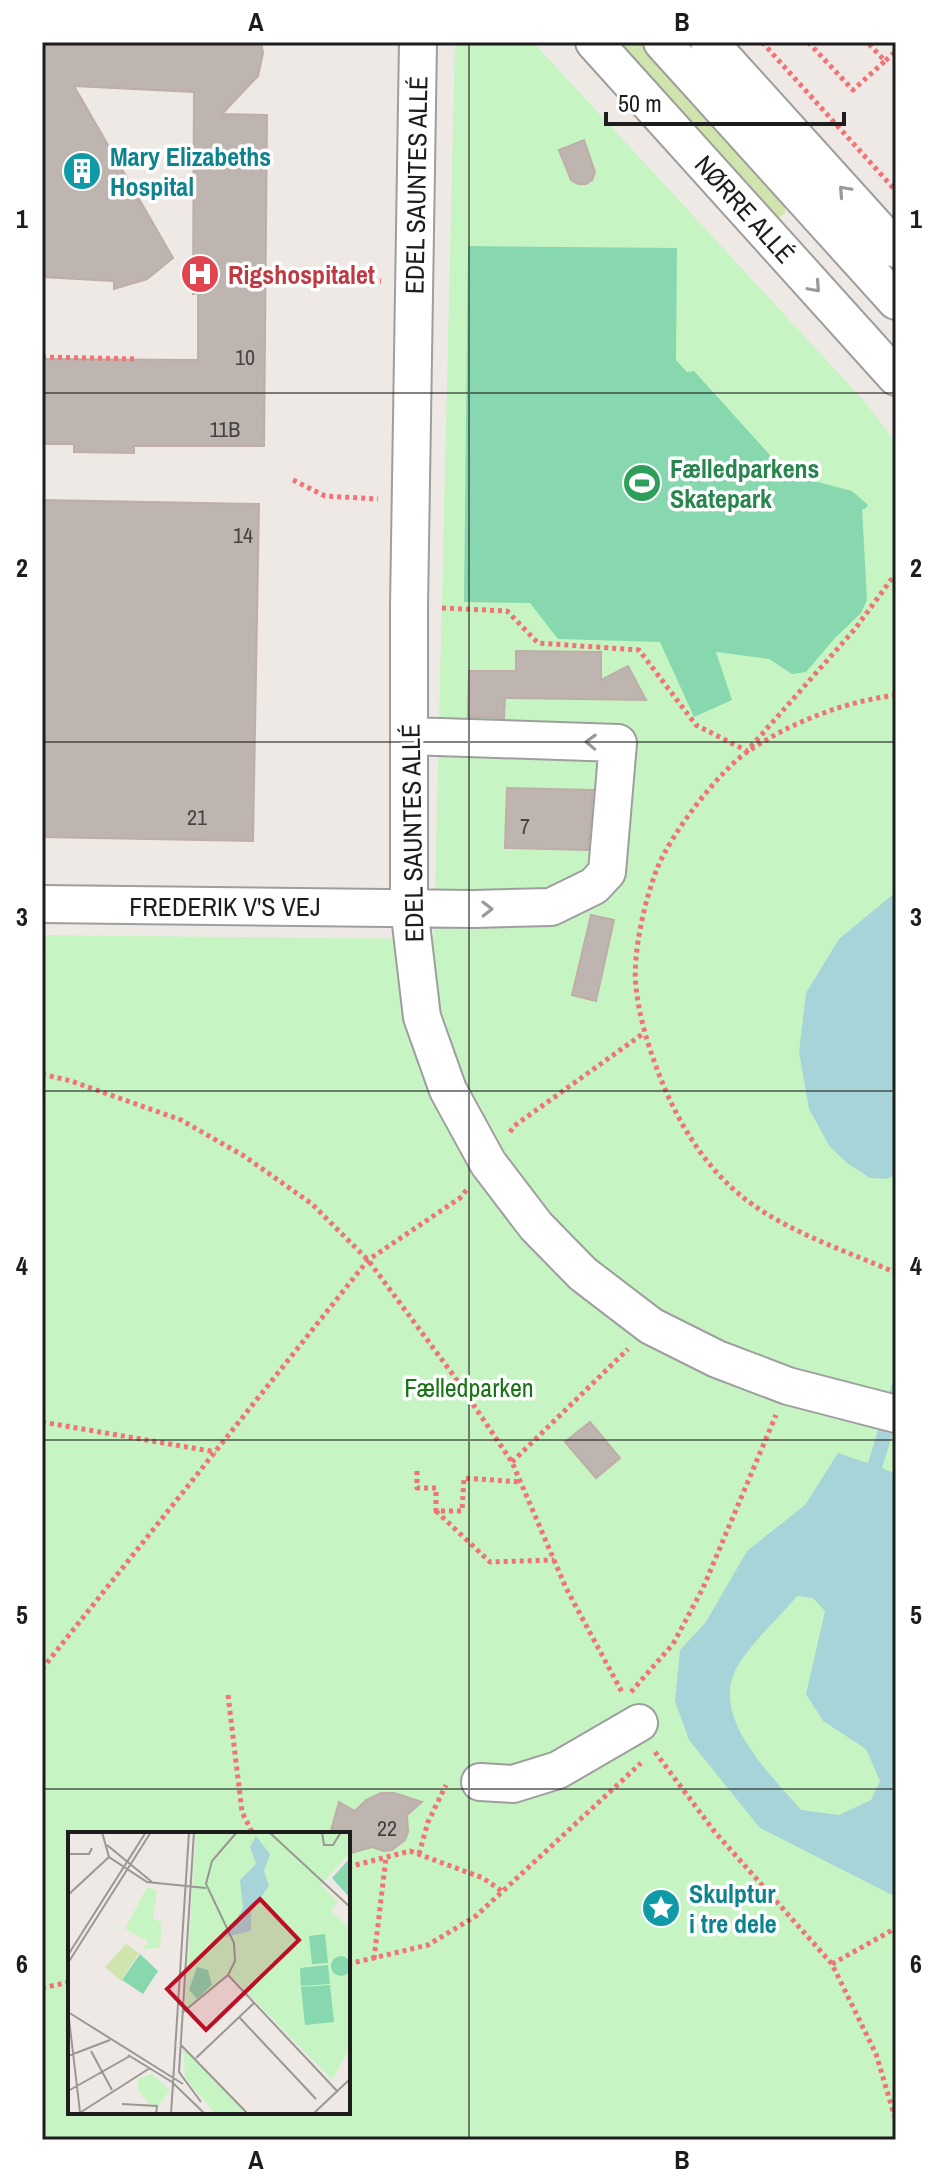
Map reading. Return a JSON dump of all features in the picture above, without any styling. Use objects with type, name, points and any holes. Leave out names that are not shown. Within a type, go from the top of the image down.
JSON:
[{"type":"street","name":"EDEL SAUNTES ALLÉ","points":[[418,42],[409,607],[409,907],[422,1017],[448,1090],[488,1163],[536,1226],[583,1274],[651,1326],[717,1359],[795,1388],[896,1414]]},
{"type":"street","name":"NØRRE ALLÉ","points":[[594,42],[896,377]]},
{"type":"street","points":[[662,42],[896,301]]},
{"type":"street","points":[[709,42],[896,249]]},
{"type":"street","name":"FREDERIK V'S VEJ","points":[[42,904],[551,907],[594,886],[607,872],[618,743],[409,736]]},
{"type":"street","points":[[480,1782],[513,1784],[558,1770],[639,1723]]},
{"type":"path","points":[[762,42],[896,191]]},
{"type":"path","points":[[808,42],[853,90],[896,51]]},
{"type":"path","points":[[869,44],[885,61]]},
{"type":"path","points":[[300,279],[379,281]]},
{"type":"path","points":[[42,357],[137,359]]},
{"type":"path","points":[[293,480],[325,496],[411,500]]},
{"type":"path","points":[[896,573],[855,629],[747,751],[712,785],[658,866],[642,918],[635,984],[644,1033],[674,1109],[696,1147],[731,1187],[782,1223],[896,1273]]},
{"type":"path","points":[[409,607],[507,611],[538,643],[639,650],[696,725],[747,751]]},
{"type":"path","points":[[747,751],[804,720],[863,699],[896,695]]},
{"type":"path","points":[[42,1074],[71,1081],[181,1120],[244,1156],[312,1204],[368,1260],[454,1376],[512,1462],[566,1588],[626,1698],[673,1644],[703,1588],[795,1388]]},
{"type":"path","points":[[42,1669],[368,1260]]},
{"type":"path","points":[[512,1462],[651,1326]]},
{"type":"path","points":[[42,1422],[216,1452]]},
{"type":"path","points":[[417,1471],[417,1488],[436,1488],[436,1511],[490,1562],[554,1560]]},
{"type":"path","points":[[436,1511],[462,1511],[464,1478],[521,1482]]},
{"type":"path","points":[[228,1695],[242,1812],[252,1832]]},
{"type":"path","points":[[639,1723],[654,1751],[714,1831],[832,1964],[876,2054],[896,2121]]},
{"type":"path","points":[[351,1963],[428,1945],[476,1916],[642,1762]]},
{"type":"path","points":[[419,1854],[428,1822],[447,1784],[480,1782]]},
{"type":"path","points":[[350,1866],[410,1851],[483,1878],[503,1892]]},
{"type":"path","points":[[374,1959],[386,1857]]},
{"type":"path","points":[[832,1964],[896,1928]]},
{"type":"path","points":[[42,1988],[68,1982]]},
{"type":"green space","name":"Fælledparken","points":[[455,42],[533,42],[866,403],[896,443],[896,2140],[42,2140],[42,935],[434,939]]},
{"type":"green space","points":[[614,42],[639,42],[786,205],[785,213],[778,218],[769,215]]},
{"type":"green space","name":"Fælledparkens Skatepark","points":[[468,246],[677,248],[676,360],[687,372],[694,371],[787,474],[852,491],[868,505],[862,509],[867,600],[861,613],[806,672],[792,674],[769,659],[716,652],[732,700],[694,717],[660,642],[558,639],[530,603],[464,602]]},
{"type":"water","points":[[896,892],[896,1175],[886,1179],[870,1178],[830,1147],[809,1109],[799,1052],[806,993],[839,939]]},
{"type":"water","points":[[896,1371],[896,1423],[882,1468],[896,1474],[896,1897],[760,1828],[689,1740],[675,1701],[680,1650],[706,1622],[747,1551],[805,1505],[838,1453],[868,1463]],"holes":[[[797,1596],[813,1598],[825,1611],[806,1694],[823,1721],[866,1749],[880,1781],[871,1800],[839,1815],[801,1810],[746,1742],[730,1702],[731,1682],[746,1653]]]},
{"type":"building","points":[[42,42],[261,42],[263,53],[258,76],[222,114],[267,115],[264,446],[134,446],[134,453],[74,452],[74,444],[42,444],[42,359],[198,360],[198,293],[193,294],[194,92],[74,86],[173,258],[147,279],[114,289],[114,281],[42,277]]},
{"type":"building","points":[[584,140],[595,172],[592,180],[578,184],[571,180],[559,150]]},
{"type":"building","points":[[42,500],[259,504],[253,841],[42,837]]},
{"type":"building","points":[[516,651],[601,652],[601,680],[628,666],[646,700],[505,698],[504,718],[468,717],[469,671],[516,671]]},
{"type":"building","points":[[507,788],[593,790],[588,850],[505,848]]},
{"type":"building","points":[[591,915],[614,920],[596,1001],[572,995]]},
{"type":"building","points":[[590,1422],[620,1458],[596,1478],[565,1442]]},
{"type":"building","points":[[381,1793],[394,1793],[422,1802],[407,1815],[405,1840],[392,1850],[372,1847],[350,1853],[350,1832],[331,1832],[339,1802],[355,1811],[366,1800]]},
{"type":"place","name":"Mary Elizabeths Hospital","points":[[82,171]]},
{"type":"place","name":"Rigshospitalet","points":[[200,274]]},
{"type":"place","name":"Fælledparkens Skatepark","points":[[642,483]]},
{"type":"place","name":"Skulptur i tre dele","points":[[661,1908]]}]
